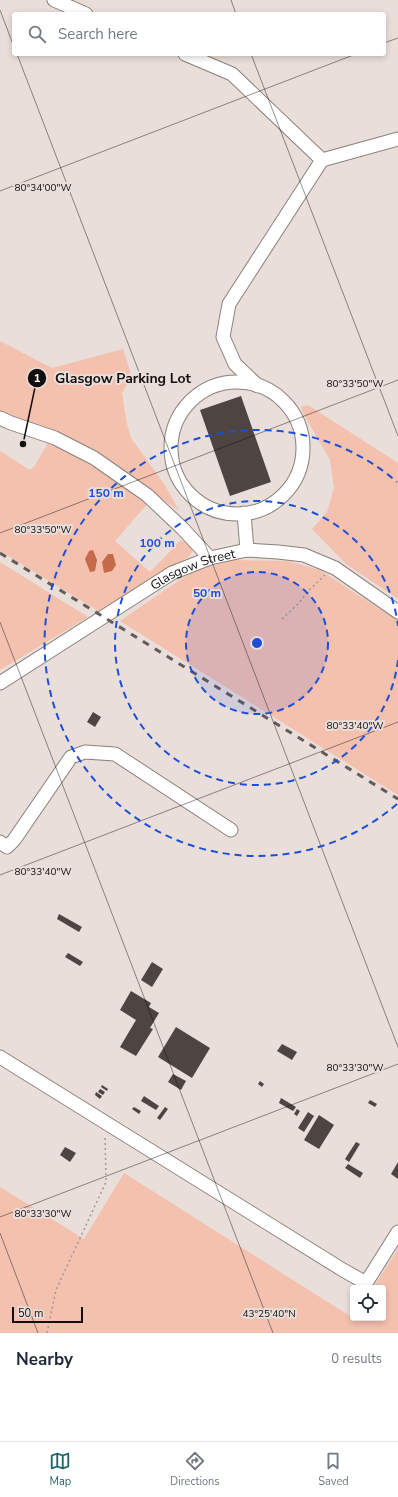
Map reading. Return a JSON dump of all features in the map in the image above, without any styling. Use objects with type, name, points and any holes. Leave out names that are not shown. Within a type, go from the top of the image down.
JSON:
[{"type":"street","points":[[54,0],[81,12]]},
{"type":"street","points":[[190,56],[232,74],[322,160]]},
{"type":"street","points":[[258,386],[236,364],[223,337],[229,304],[322,160],[398,139]]},
{"type":"street","points":[[247,382],[268,389],[286,403],[299,423],[304,445],[301,468],[290,488],[274,503],[253,512],[244,513],[230,514],[210,508],[193,497],[180,481],[173,461],[172,440],[177,420],[189,403],[205,390],[224,383],[247,382]]},
{"type":"street","points":[[0,418],[55,438],[94,458],[147,495],[182,528],[210,558]]},
{"type":"street","points":[[244,513],[247,550]]},
{"type":"street","name":"Glasgow Street","points":[[0,683],[172,573],[210,558],[247,550],[304,555],[334,568],[398,612]]},
{"type":"street","points":[[0,842],[7,847],[14,840],[71,757],[85,752],[115,754],[231,830]]},
{"type":"street","points":[[0,1057],[336,1266],[366,1283],[398,1232]]},
{"type":"path","points":[[282,619],[300,602],[307,592],[323,576],[334,568]]},
{"type":"path","points":[[47,1333],[56,1290],[106,1182],[104,1122]]},
{"type":"shaded area","points":[[0,341],[52,368],[123,349],[130,371],[130,379],[122,393],[131,438],[165,485],[179,511],[156,494],[0,413]]},
{"type":"shaded area","points":[[308,405],[398,463],[398,599],[346,564],[312,529],[327,512],[334,488],[330,460],[301,407]]},
{"type":"shaded area","points":[[49,441],[140,494],[149,502],[115,541],[150,572],[181,540],[193,549],[190,556],[100,612],[0,551],[0,451],[30,470],[34,467]]},
{"type":"shaded area","points":[[93,550],[97,560],[95,571],[90,572],[85,559],[89,551]]},
{"type":"shaded area","points":[[108,554],[113,554],[116,565],[112,571],[104,573],[102,562]]},
{"type":"shaded area","points":[[234,560],[288,561],[320,570],[398,621],[398,795],[120,621],[181,579],[198,570]]},
{"type":"shaded area","points":[[0,562],[88,617],[0,670]]},
{"type":"shaded area","points":[[124,1173],[350,1316],[350,1321],[386,1321],[386,1285],[375,1285],[398,1249],[398,1333],[0,1333],[0,1187],[84,1239]]},
{"type":"building","points":[[241,396],[271,482],[230,496],[200,410]]},
{"type":"building","points":[[93,712],[101,717],[95,727],[87,722]]},
{"type":"building","points":[[59,914],[82,927],[79,932],[57,919]]},
{"type":"building","points":[[68,953],[83,962],[80,966],[65,957]]},
{"type":"building","points":[[152,962],[163,969],[152,987],[141,980]]},
{"type":"building","points":[[131,991],[151,1003],[149,1007],[159,1013],[150,1028],[153,1029],[136,1056],[120,1047],[136,1020],[120,1010]]},
{"type":"building","points":[[176,1027],[210,1048],[192,1078],[158,1057]]},
{"type":"building","points":[[282,1044],[297,1052],[292,1060],[277,1051]]},
{"type":"building","points":[[173,1074],[186,1081],[181,1090],[168,1082]]},
{"type":"building","points":[[260,1081],[264,1084],[262,1087],[258,1084]]},
{"type":"building","points":[[102,1085],[108,1089],[107,1091],[101,1087]]},
{"type":"building","points":[[100,1089],[105,1092],[103,1095],[98,1092]]},
{"type":"building","points":[[96,1092],[102,1096],[100,1099],[95,1095]]},
{"type":"building","points":[[144,1096],[159,1106],[156,1110],[141,1101]]},
{"type":"building","points":[[281,1098],[296,1107],[293,1111],[279,1103]]},
{"type":"building","points":[[370,1100],[377,1104],[375,1107],[368,1103]]},
{"type":"building","points":[[134,1107],[141,1111],[139,1114],[132,1109]]},
{"type":"building","points":[[165,1107],[168,1109],[160,1120],[157,1118]]},
{"type":"building","points":[[297,1109],[300,1111],[297,1116],[294,1114]]},
{"type":"building","points":[[308,1112],[314,1116],[304,1132],[298,1128]]},
{"type":"building","points":[[319,1115],[334,1125],[319,1149],[304,1140]]},
{"type":"building","points":[[356,1142],[360,1144],[349,1162],[345,1159]]},
{"type":"building","points":[[65,1147],[76,1153],[70,1162],[60,1155]]},
{"type":"building","points":[[398,1162],[398,1179],[391,1174]]},
{"type":"building","points":[[348,1164],[363,1173],[360,1178],[345,1168]]},
{"type":"railway","points":[[0,553],[398,799]]},
{"type":"place","name":"Glasgow Parking Lot","points":[[23,444]]}]
